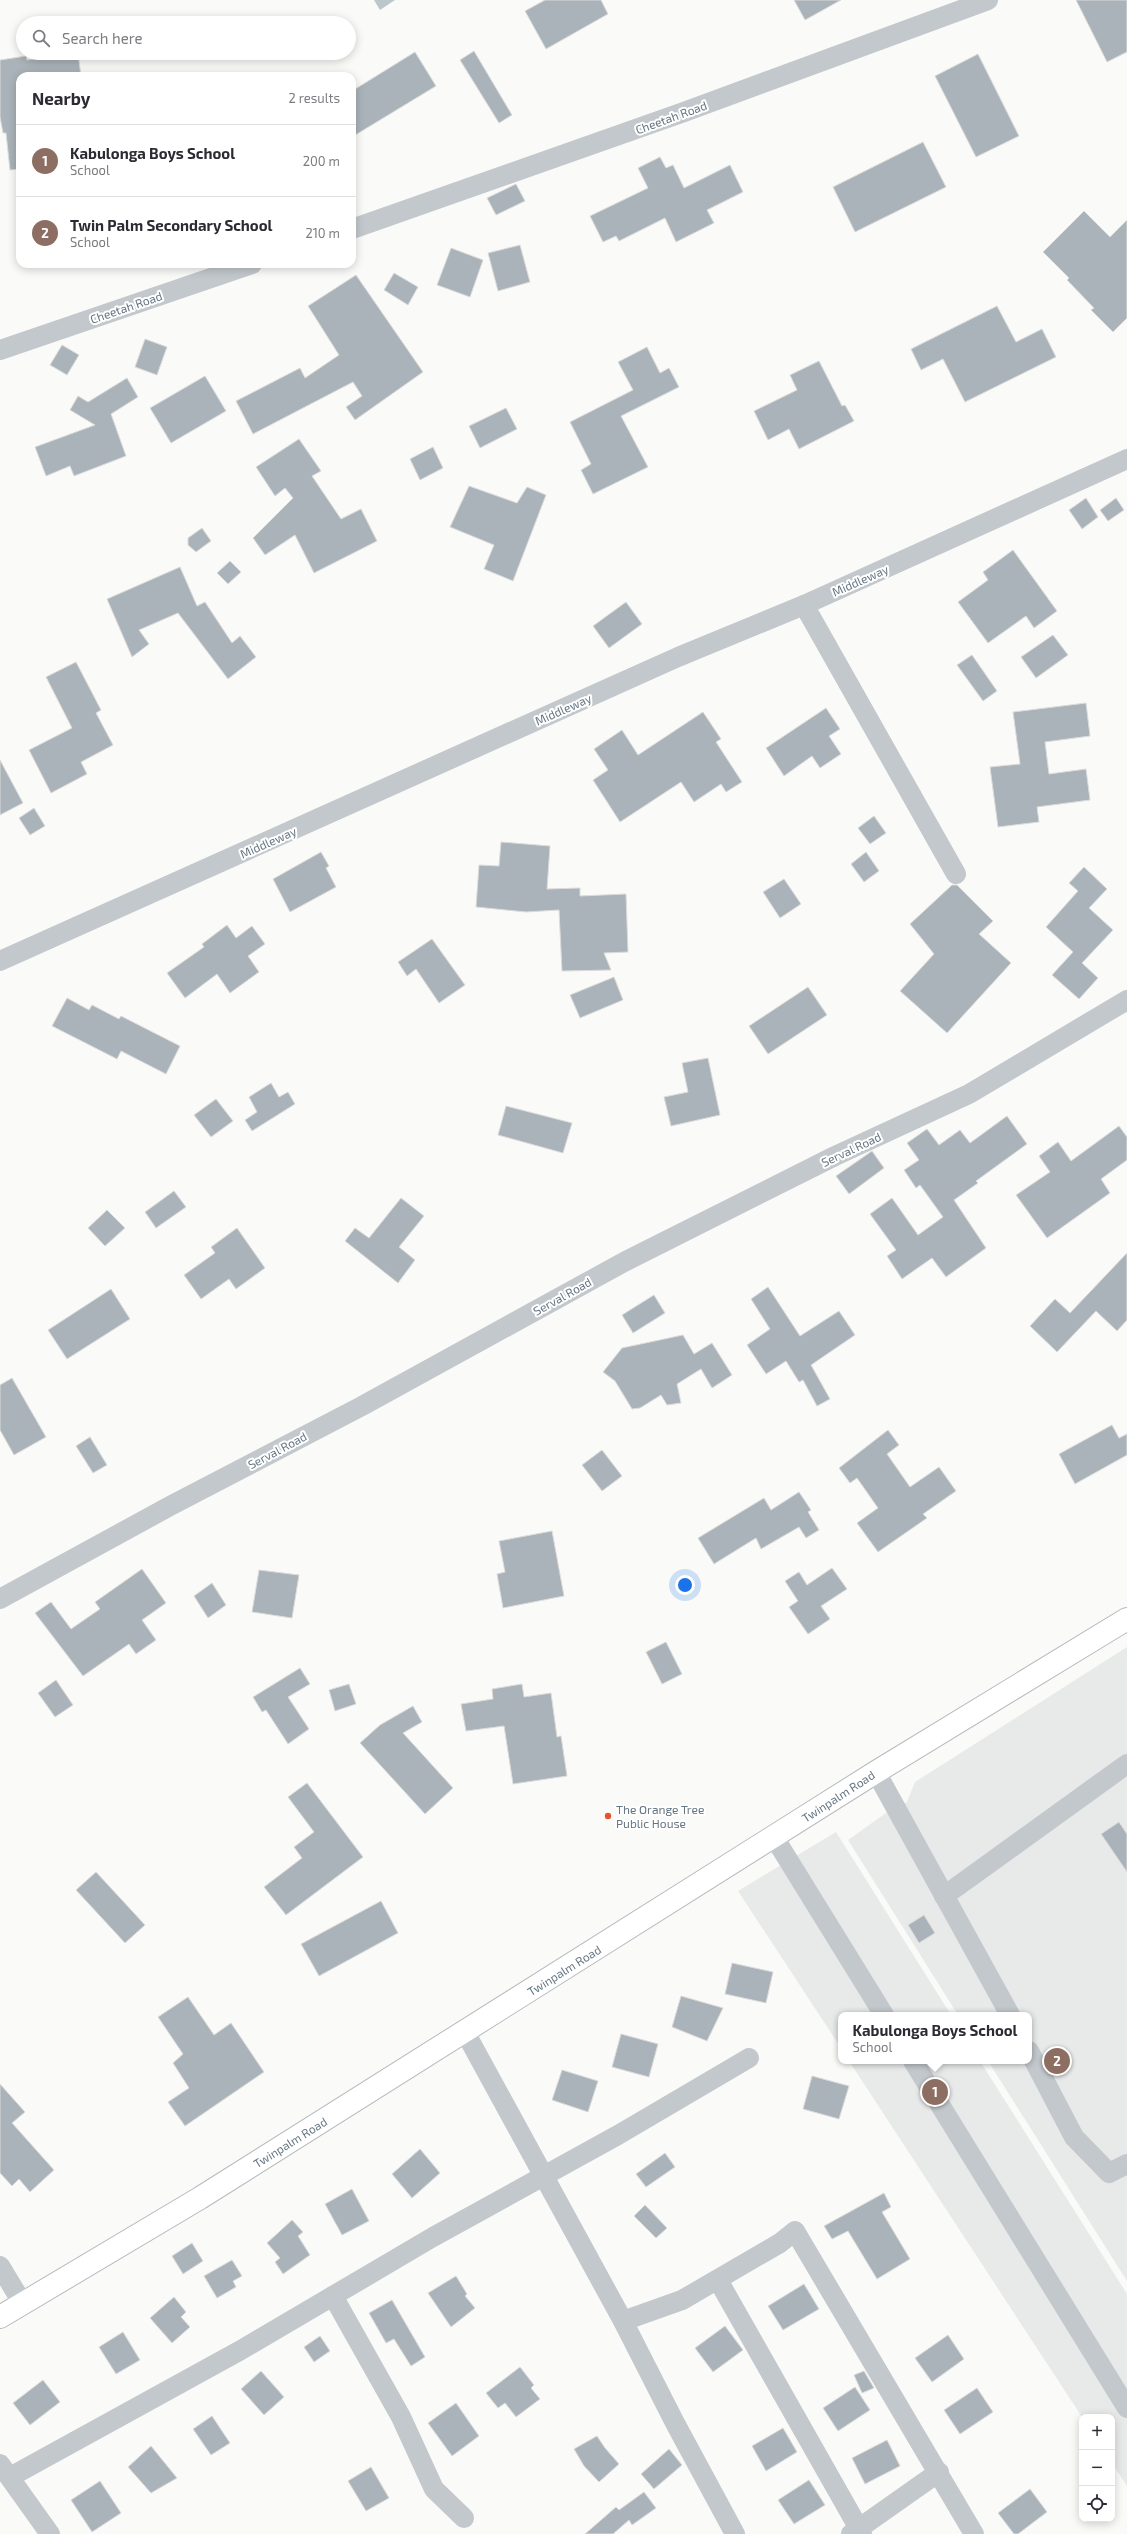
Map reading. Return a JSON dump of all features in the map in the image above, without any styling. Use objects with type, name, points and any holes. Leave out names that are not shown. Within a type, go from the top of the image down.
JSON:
[{"type":"main road","name":"Twinpalm Road","points":[[0,2317],[200,2198],[876,1772],[1127,1619]]},
{"type":"street","name":"Cheetah Road","points":[[356,228],[684,112],[988,0]]},
{"type":"street","name":"Cheetah Road","points":[[0,350],[240,268]]},
{"type":"street","name":"Middleway","points":[[0,961],[678,657],[804,605],[1127,459]]},
{"type":"street","points":[[804,605],[956,874]]},
{"type":"street","name":"Serval Road","points":[[0,1599],[170,1506],[362,1406],[624,1262],[835,1156],[969,1094],[1127,1000]]},
{"type":"street","points":[[944,1896],[1127,1764]]},
{"type":"street","points":[[876,1772],[1008,2012]]},
{"type":"street","points":[[774,1837],[882,2012]]},
{"type":"street","points":[[465,2032],[623,2321],[675,2423],[735,2534]]},
{"type":"street","points":[[1032,2057],[1074,2137],[1109,2173],[1127,2164]]},
{"type":"street","points":[[50,2534],[5,2471],[334,2296],[749,2058]]},
{"type":"street","points":[[915,2064],[1127,2408]]},
{"type":"street","points":[[623,2321],[682,2300],[780,2243],[794,2231],[939,2472],[974,2534]]},
{"type":"street","points":[[0,2266],[23,2304]]},
{"type":"street","points":[[718,2280],[857,2532],[939,2472]]},
{"type":"street","points":[[334,2296],[401,2418],[434,2489],[464,2518]]},
{"type":"shaded area","points":[[374,0],[395,0],[380,10]]},
{"type":"shaded area","points":[[1127,1647],[1127,2281],[990,2064],[1032,2064],[1032,2012],[956,2012],[848,1840],[886,1813],[907,1802],[915,1782]]},
{"type":"shaded area","points":[[836,1832],[949,2012],[838,2012],[838,2043],[738,1891]]},
{"type":"shaded area","points":[[851,2064],[982,2064],[1127,2294],[1127,2486],[1115,2468],[1115,2414],[1080,2414]]},
{"type":"building","points":[[545,0],[601,0],[608,14],[546,49],[525,11]]},
{"type":"building","points":[[794,0],[841,0],[805,20]]},
{"type":"building","points":[[1076,0],[1127,0],[1127,52],[1107,62]]},
{"type":"building","points":[[474,51],[512,115],[499,123],[460,60]]},
{"type":"building","points":[[415,52],[436,86],[356,135],[356,89]]},
{"type":"building","points":[[978,54],[1019,136],[976,157],[935,76]]},
{"type":"building","points":[[16,58],[16,60],[79,60],[80,72],[16,72],[16,169],[10,170],[6,133],[3,133],[0,117],[0,60]]},
{"type":"building","points":[[923,142],[946,187],[855,232],[833,187]]},
{"type":"building","points":[[660,157],[666,168],[673,165],[684,188],[730,165],[743,192],[707,210],[714,223],[676,242],[665,218],[619,241],[616,236],[603,242],[590,216],[648,188],[638,168]]},
{"type":"building","points":[[516,184],[525,201],[496,215],[487,198]]},
{"type":"building","points":[[1084,211],[1110,237],[1127,220],[1127,318],[1113,332],[1091,310],[1094,308],[1067,280],[1069,278],[1043,252]]},
{"type":"building","points":[[520,245],[530,282],[498,291],[488,253]]},
{"type":"building","points":[[451,248],[483,260],[470,297],[437,285]]},
{"type":"building","points":[[394,273],[418,287],[408,305],[384,290]]},
{"type":"building","points":[[356,275],[423,372],[355,420],[346,407],[362,396],[353,382],[253,434],[236,401],[300,368],[305,378],[339,355],[308,306]]},
{"type":"building","points":[[997,306],[1016,342],[1042,329],[1056,357],[965,402],[943,359],[921,370],[911,349]]},
{"type":"building","points":[[145,339],[167,347],[157,375],[135,367]]},
{"type":"building","points":[[62,345],[79,355],[67,375],[50,365]]},
{"type":"building","points":[[647,347],[660,373],[669,368],[679,387],[621,416],[648,467],[593,494],[581,470],[591,464],[570,422],[633,390],[618,362]]},
{"type":"building","points":[[819,361],[842,406],[845,405],[854,421],[799,449],[789,429],[768,440],[754,411],[797,390],[790,375]]},
{"type":"building","points":[[205,376],[226,411],[171,443],[150,408]]},
{"type":"building","points":[[127,378],[138,397],[111,414],[126,456],[74,476],[70,466],[46,476],[35,447],[95,425],[70,410],[78,396],[88,402]]},
{"type":"building","points":[[506,408],[517,429],[480,448],[469,426]]},
{"type":"building","points":[[299,439],[321,471],[312,476],[341,519],[361,509],[377,541],[314,573],[295,535],[265,555],[253,538],[293,498],[285,488],[275,496],[256,467]]},
{"type":"building","points":[[433,447],[443,468],[420,480],[410,459]]},
{"type":"building","points":[[469,486],[517,503],[527,487],[546,495],[513,581],[484,569],[494,545],[450,527]]},
{"type":"building","points":[[1086,498],[1098,517],[1082,529],[1069,510]]},
{"type":"building","points":[[1116,498],[1124,510],[1108,521],[1100,510]]},
{"type":"building","points":[[202,528],[211,541],[196,552],[188,545],[188,538]]},
{"type":"building","points":[[1013,550],[1057,611],[1034,628],[1026,616],[988,643],[958,602],[988,580],[983,572]]},
{"type":"building","points":[[230,561],[241,572],[228,584],[217,573]]},
{"type":"building","points":[[180,567],[197,606],[205,602],[232,643],[240,636],[256,657],[228,679],[178,613],[139,630],[149,644],[132,657],[107,599]]},
{"type":"building","points":[[626,602],[642,624],[609,648],[593,626]]},
{"type":"building","points":[[1053,635],[1068,655],[1036,678],[1021,657]]},
{"type":"building","points":[[972,655],[997,691],[983,701],[957,665]]},
{"type":"building","points":[[76,662],[101,710],[96,713],[113,745],[81,762],[87,774],[51,793],[29,750],[72,728],[46,677]]},
{"type":"building","points":[[1086,703],[1090,736],[1045,742],[1049,774],[1086,769],[1090,800],[1037,807],[1039,822],[998,827],[990,767],[1020,764],[1013,712]]},
{"type":"building","points":[[826,708],[840,729],[829,736],[841,754],[820,768],[812,756],[784,776],[766,748]]},
{"type":"building","points":[[703,712],[721,739],[716,742],[742,782],[726,792],[721,784],[694,802],[681,782],[620,822],[593,780],[608,770],[594,749],[622,730],[638,755]]},
{"type":"building","points":[[0,760],[23,803],[0,815]]},
{"type":"building","points":[[34,808],[45,826],[30,835],[19,818]]},
{"type":"building","points":[[874,816],[886,833],[870,844],[858,828]]},
{"type":"building","points":[[501,842],[550,846],[547,889],[580,888],[580,896],[626,894],[628,952],[604,953],[611,970],[562,971],[559,910],[526,912],[476,907],[479,865],[499,866]]},
{"type":"building","points":[[321,852],[329,866],[326,868],[336,887],[290,912],[273,879]]},
{"type":"building","points":[[866,852],[879,871],[864,882],[851,864]]},
{"type":"building","points":[[1084,867],[1107,889],[1089,908],[1113,930],[1082,963],[1098,978],[1079,999],[1052,975],[1073,952],[1046,927],[1078,891],[1069,883]]},
{"type":"building","points":[[784,879],[801,904],[780,918],[763,892]]},
{"type":"building","points":[[952,885],[957,885],[993,921],[979,934],[1011,963],[947,1033],[900,991],[934,954],[910,924]]},
{"type":"building","points":[[227,925],[236,938],[252,926],[265,944],[248,956],[259,972],[230,993],[217,974],[185,998],[167,973],[204,947],[202,944]]},
{"type":"building","points":[[432,939],[465,985],[439,1003],[416,969],[407,976],[398,962]]},
{"type":"building","points":[[614,977],[623,1000],[580,1018],[570,995]]},
{"type":"building","points":[[808,987],[827,1015],[768,1054],[749,1026]]},
{"type":"building","points":[[67,998],[89,1010],[92,1005],[119,1019],[121,1016],[180,1046],[166,1074],[121,1051],[117,1059],[52,1026]]},
{"type":"building","points":[[708,1058],[720,1115],[671,1126],[664,1097],[688,1092],[682,1063]]},
{"type":"building","points":[[271,1083],[279,1097],[288,1092],[295,1104],[252,1131],[245,1120],[257,1112],[249,1097]]},
{"type":"building","points":[[216,1099],[233,1121],[211,1137],[194,1115]]},
{"type":"building","points":[[506,1106],[572,1123],[563,1153],[498,1135]]},
{"type":"building","points":[[1007,1116],[1027,1144],[976,1181],[978,1183],[954,1200],[986,1248],[946,1277],[932,1258],[902,1279],[887,1256],[896,1250],[870,1214],[892,1198],[918,1235],[943,1217],[920,1185],[916,1188],[904,1170],[919,1160],[907,1143],[927,1129],[939,1145],[960,1130],[970,1143]]},
{"type":"building","points":[[1119,1126],[1127,1137],[1127,1160],[1101,1179],[1110,1193],[1047,1238],[1016,1195],[1050,1172],[1039,1156],[1058,1142],[1071,1161]]},
{"type":"building","points":[[872,1151],[884,1168],[849,1194],[836,1176]]},
{"type":"building","points":[[174,1191],[186,1207],[156,1228],[145,1212]]},
{"type":"building","points":[[401,1198],[424,1216],[399,1247],[415,1260],[398,1283],[345,1241],[355,1228],[369,1238]]},
{"type":"building","points":[[107,1210],[125,1228],[105,1246],[88,1228]]},
{"type":"building","points":[[237,1228],[265,1268],[236,1289],[229,1279],[201,1299],[184,1275],[215,1253],[211,1247]]},
{"type":"building","points":[[1127,1253],[1127,1320],[1117,1331],[1096,1311],[1057,1352],[1030,1326],[1055,1299],[1070,1313]]},
{"type":"building","points":[[768,1287],[800,1336],[839,1311],[855,1335],[811,1365],[830,1399],[817,1406],[803,1380],[799,1382],[786,1361],[766,1374],[747,1345],[770,1329],[751,1299]]},
{"type":"building","points":[[111,1289],[130,1319],[67,1359],[48,1330]]},
{"type":"building","points":[[654,1295],[665,1313],[633,1333],[622,1315]]},
{"type":"building","points":[[683,1335],[694,1354],[712,1343],[732,1375],[712,1388],[701,1369],[677,1384],[681,1403],[667,1405],[661,1395],[640,1408],[632,1409],[615,1381],[603,1372],[622,1348]]},
{"type":"building","points":[[12,1378],[46,1437],[14,1455],[0,1430],[0,1385]]},
{"type":"building","points":[[1112,1425],[1119,1438],[1127,1434],[1127,1455],[1075,1484],[1059,1454]]},
{"type":"building","points":[[888,1430],[899,1445],[887,1454],[910,1487],[939,1467],[956,1491],[923,1514],[927,1518],[878,1552],[857,1523],[878,1508],[857,1478],[850,1483],[839,1468]]},
{"type":"building","points":[[90,1437],[107,1465],[93,1473],[76,1446]]},
{"type":"building","points":[[602,1450],[622,1476],[602,1491],[582,1465]]},
{"type":"building","points":[[799,1492],[811,1510],[808,1512],[819,1530],[806,1538],[799,1527],[761,1549],[756,1538],[714,1564],[698,1538],[764,1498],[771,1510]]},
{"type":"building","points":[[552,1531],[564,1596],[503,1608],[497,1574],[505,1572],[499,1541]]},
{"type":"building","points":[[832,1568],[847,1589],[821,1606],[830,1619],[808,1634],[789,1607],[798,1601],[785,1581],[799,1572],[807,1585]]},
{"type":"building","points":[[142,1569],[166,1603],[142,1620],[156,1640],[136,1654],[129,1644],[83,1676],[35,1613],[51,1602],[71,1629],[100,1609],[95,1602]]},
{"type":"building","points":[[259,1570],[299,1575],[292,1618],[252,1612]]},
{"type":"building","points":[[212,1583],[226,1605],[208,1618],[194,1596]]},
{"type":"building","points":[[666,1642],[682,1674],[662,1684],[646,1652]]},
{"type":"building","points":[[300,1668],[310,1684],[288,1697],[309,1729],[288,1744],[266,1710],[262,1712],[253,1697]]},
{"type":"building","points":[[56,1680],[73,1705],[55,1717],[38,1693]]},
{"type":"building","points":[[349,1684],[356,1704],[335,1711],[329,1690]]},
{"type":"building","points":[[522,1684],[524,1697],[551,1693],[557,1737],[561,1736],[567,1776],[513,1784],[504,1726],[466,1731],[461,1704],[493,1699],[492,1689]]},
{"type":"building","points":[[413,1706],[422,1722],[403,1733],[453,1788],[425,1814],[360,1743],[380,1725]]},
{"type":"building","points":[[307,1783],[363,1857],[286,1915],[264,1887],[302,1858],[294,1847],[314,1832],[288,1797]]},
{"type":"building","points":[[1119,1822],[1127,1834],[1127,1872],[1101,1834]]},
{"type":"building","points":[[96,1872],[145,1925],[125,1943],[76,1890]]},
{"type":"building","points":[[381,1901],[398,1933],[319,1976],[301,1944]]},
{"type":"building","points":[[924,1915],[935,1933],[919,1943],[908,1925]]},
{"type":"building","points":[[732,1963],[773,1972],[766,2003],[725,1994]]},
{"type":"building","points":[[681,1996],[723,2008],[707,2041],[672,2027]]},
{"type":"building","points":[[188,1997],[214,2035],[231,2023],[264,2072],[185,2126],[168,2102],[189,2088],[173,2063],[183,2054],[158,2017]]},
{"type":"building","points":[[621,2034],[658,2044],[649,2077],[612,2067]]},
{"type":"building","points":[[562,2070],[598,2081],[588,2112],[552,2100]]},
{"type":"building","points":[[812,2076],[849,2086],[839,2119],[803,2109]]},
{"type":"building","points":[[0,2084],[25,2112],[12,2123],[54,2170],[30,2192],[19,2179],[12,2186],[0,2173]]},
{"type":"building","points":[[420,2149],[440,2173],[412,2198],[392,2174]]},
{"type":"building","points":[[665,2153],[675,2167],[646,2187],[636,2174]]},
{"type":"building","points":[[352,2189],[369,2221],[342,2235],[325,2204]]},
{"type":"building","points":[[884,2193],[891,2207],[882,2212],[910,2259],[877,2279],[848,2231],[832,2239],[824,2226]]},
{"type":"building","points":[[645,2205],[667,2228],[656,2238],[634,2216]]},
{"type":"building","points":[[292,2220],[303,2232],[298,2236],[310,2255],[283,2274],[275,2262],[280,2258],[267,2243]]},
{"type":"building","points":[[192,2243],[203,2261],[183,2274],[172,2256]]},
{"type":"building","points":[[232,2260],[242,2276],[233,2281],[236,2287],[217,2298],[204,2276]]},
{"type":"building","points":[[456,2276],[467,2294],[465,2296],[475,2308],[451,2327],[428,2293]]},
{"type":"building","points":[[804,2284],[819,2309],[783,2330],[768,2306]]},
{"type":"building","points":[[174,2297],[186,2312],[181,2317],[190,2327],[172,2343],[150,2318]]},
{"type":"building","points":[[392,2300],[425,2357],[411,2366],[394,2339],[386,2343],[369,2313]]},
{"type":"building","points":[[725,2326],[743,2350],[713,2372],[695,2348]]},
{"type":"building","points":[[123,2332],[140,2360],[116,2374],[99,2347]]},
{"type":"building","points":[[948,2335],[964,2359],[932,2382],[915,2358]]},
{"type":"building","points":[[320,2336],[330,2351],[314,2362],[304,2347]]},
{"type":"building","points":[[520,2367],[534,2385],[531,2388],[540,2399],[516,2417],[505,2403],[498,2408],[486,2393]]},
{"type":"building","points":[[261,2371],[284,2397],[264,2415],[241,2389]]},
{"type":"building","points":[[864,2371],[874,2388],[862,2393],[854,2375]]},
{"type":"building","points":[[43,2380],[60,2402],[30,2425],[13,2403]]},
{"type":"building","points":[[855,2387],[870,2410],[838,2431],[823,2408]]},
{"type":"building","points":[[977,2388],[993,2412],[960,2434],[944,2410]]},
{"type":"building","points":[[456,2403],[479,2436],[452,2456],[428,2423]]},
{"type":"building","points":[[212,2416],[230,2443],[211,2455],[193,2429]]},
{"type":"building","points":[[783,2428],[797,2452],[766,2471],[752,2446]]},
{"type":"building","points":[[597,2436],[619,2464],[599,2482],[584,2466],[574,2449]]},
{"type":"building","points":[[887,2440],[900,2466],[865,2484],[852,2458]]},
{"type":"building","points":[[151,2446],[177,2478],[151,2493],[128,2467]]},
{"type":"building","points":[[669,2449],[682,2465],[654,2489],[641,2474]]},
{"type":"building","points":[[371,2467],[389,2498],[366,2511],[348,2481]]},
{"type":"building","points":[[809,2480],[825,2505],[794,2524],[778,2500]]},
{"type":"building","points":[[100,2481],[121,2513],[92,2532],[71,2500]]},
{"type":"building","points":[[1030,2489],[1047,2512],[1018,2534],[1014,2534],[998,2513]]},
{"type":"building","points":[[644,2492],[656,2508],[632,2525],[629,2520],[613,2534],[585,2534],[616,2507],[619,2510]]},
{"type":"place","name":"The Orange Tree Public House","points":[[608,1816]]},
{"type":"place","name":"Twin Palm Secondary School","points":[[1057,2061]]},
{"type":"place","name":"Kabulonga Boys School","points":[[935,2092]]}]
